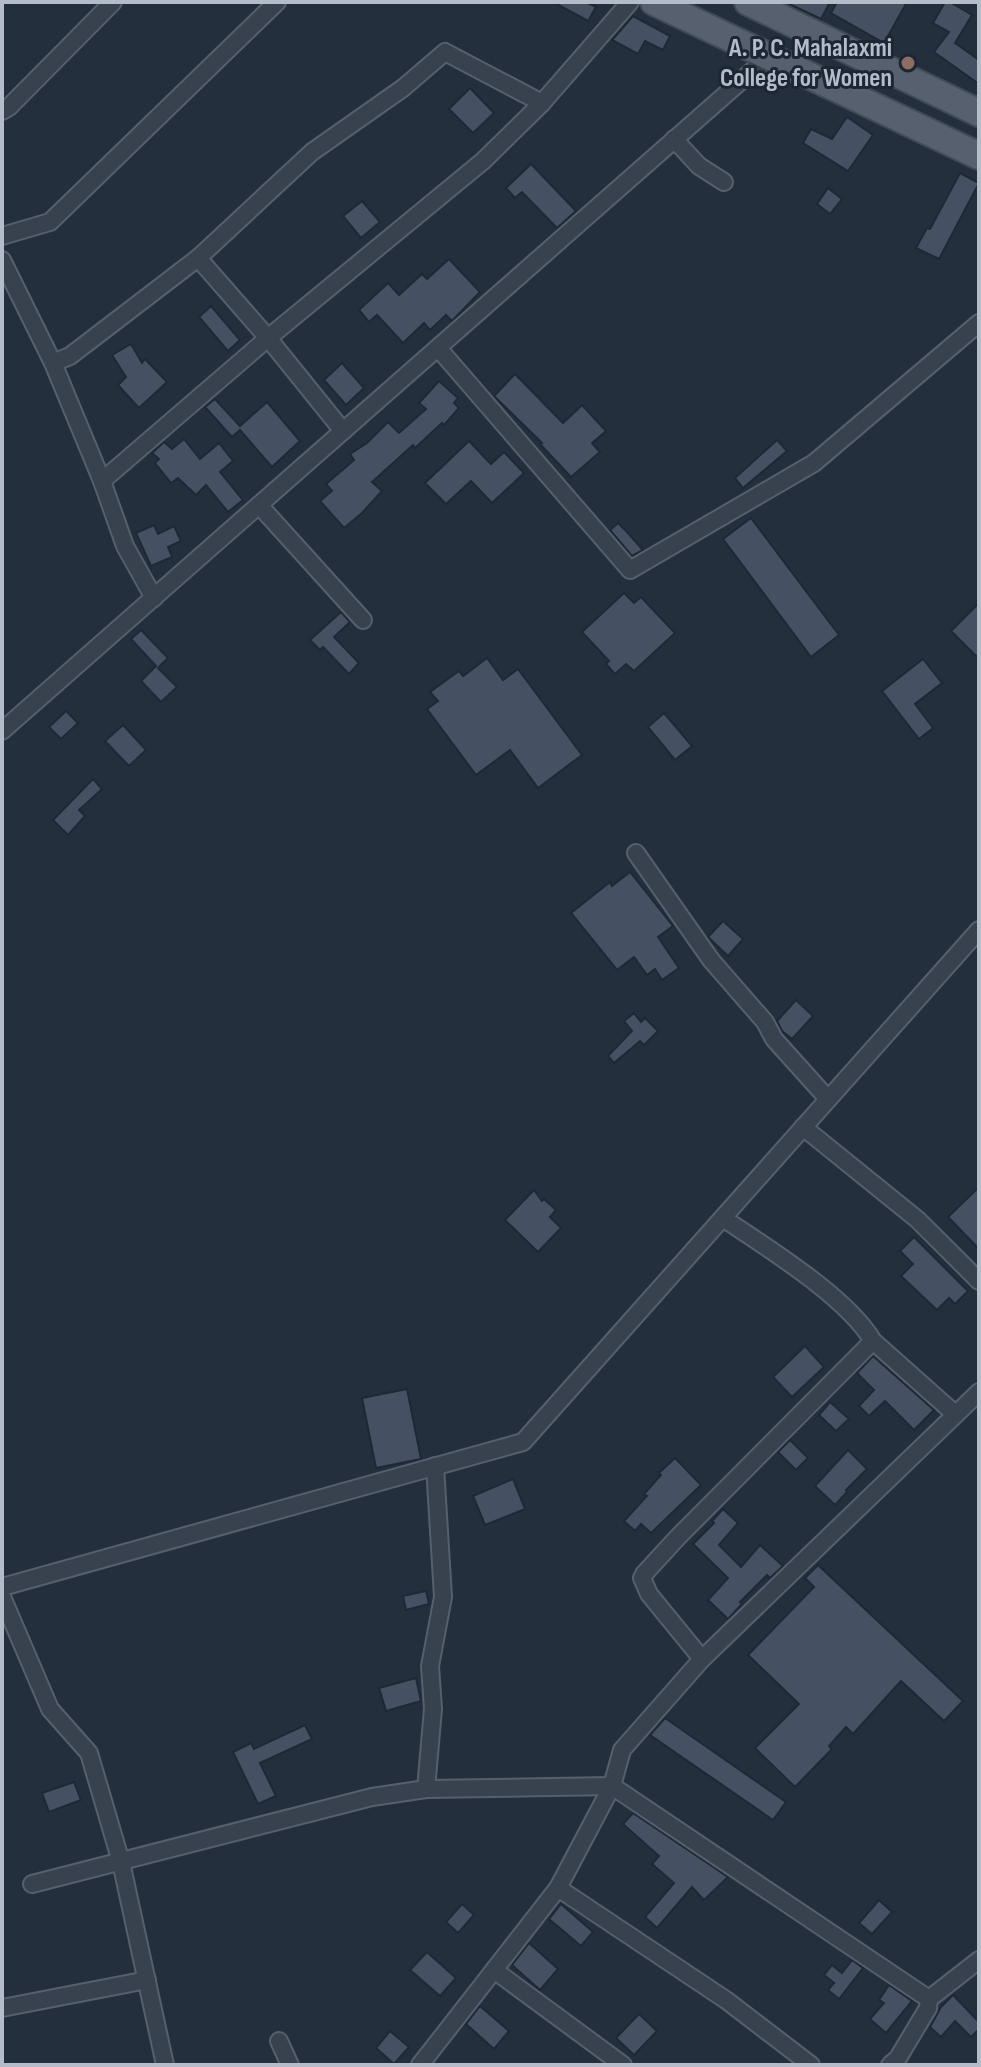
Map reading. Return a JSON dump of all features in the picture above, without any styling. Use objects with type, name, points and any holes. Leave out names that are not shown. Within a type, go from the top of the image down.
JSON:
[{"type":"main road","points":[[654,2],[979,156]]},
{"type":"main road","points":[[748,2],[979,113]]},
{"type":"street","points":[[2,111],[113,2]]},
{"type":"street","points":[[2,236],[50,222],[277,2]]},
{"type":"street","points":[[102,481],[268,338],[483,161],[542,103],[630,2]]},
{"type":"street","points":[[53,363],[70,356],[198,258],[312,152],[403,88],[445,52],[542,103]]},
{"type":"street","points":[[2,731],[767,58]]},
{"type":"street","points":[[674,139],[699,166],[724,182]]},
{"type":"street","points":[[198,258],[343,431]]},
{"type":"street","points":[[2,260],[53,363],[125,546],[154,598]]},
{"type":"street","points":[[438,348],[630,570],[814,463],[979,323]]},
{"type":"street","points":[[259,505],[363,620]]},
{"type":"street","points":[[636,853],[711,960],[765,1022],[774,1039],[828,1099]]},
{"type":"street","points":[[2,1587],[523,1442],[979,930]]},
{"type":"street","points":[[803,1127],[918,1220],[979,1281]]},
{"type":"street","points":[[723,1218],[802,1273],[864,1326],[873,1341],[955,1414]]},
{"type":"street","points":[[702,1659],[649,1594],[642,1578],[644,1574],[873,1341]]},
{"type":"street","points":[[420,2065],[558,1888],[612,1786],[622,1750],[702,1659],[979,1392]]},
{"type":"street","points":[[426,1789],[433,1709],[430,1666],[443,1597],[435,1466]]},
{"type":"street","points":[[2,1597],[50,1709],[89,1753],[121,1862],[165,2065]]},
{"type":"street","points":[[32,1884],[372,1797],[426,1789],[612,1786],[929,1999]]},
{"type":"street","points":[[558,1888],[726,2000],[811,2065]]},
{"type":"street","points":[[890,2065],[898,2058],[928,2008],[929,1999],[979,1960]]},
{"type":"street","points":[[494,1970],[623,2065]]},
{"type":"street","points":[[2,2008],[147,1980]]},
{"type":"street","points":[[279,2041],[290,2065]]},
{"type":"building","points":[[553,2],[586,2],[596,7],[588,21]]},
{"type":"building","points":[[785,2],[830,2],[821,19]]},
{"type":"building","points":[[837,2],[907,2],[884,43],[831,13]]},
{"type":"building","points":[[945,2],[972,15],[955,43],[979,60],[979,84],[934,52],[949,32],[933,23]]},
{"type":"building","points":[[633,16],[670,36],[663,50],[645,41],[638,54],[612,40]]},
{"type":"building","points":[[470,88],[494,113],[473,133],[449,109]]},
{"type":"building","points":[[847,117],[873,135],[848,171],[803,143],[811,129],[832,139]]},
{"type":"building","points":[[531,164],[576,211],[557,228],[522,192],[515,198],[506,188]]},
{"type":"building","points":[[960,173],[979,183],[939,259],[916,248],[927,228],[930,229]]},
{"type":"building","points":[[828,188],[842,199],[830,214],[817,204]]},
{"type":"building","points":[[362,201],[380,222],[361,238],[343,216]]},
{"type":"building","points":[[449,259],[480,292],[452,321],[446,315],[430,330],[424,323],[403,343],[377,315],[369,322],[359,310],[388,283],[399,295],[422,274],[427,279]]},
{"type":"building","points":[[211,306],[240,340],[228,351],[199,317]]},
{"type":"building","points":[[131,344],[142,363],[145,359],[167,382],[139,408],[118,385],[126,377],[112,355]]},
{"type":"building","points":[[342,363],[364,388],[346,405],[324,380]]},
{"type":"building","points":[[515,374],[563,423],[582,405],[606,431],[592,443],[600,452],[571,477],[542,443],[494,396]]},
{"type":"building","points":[[439,381],[458,398],[454,403],[459,408],[444,425],[442,423],[415,448],[413,445],[372,482],[382,491],[344,528],[320,501],[332,491],[326,484],[354,460],[350,454],[367,443],[388,422],[399,433],[426,409],[419,403]]},
{"type":"building","points":[[215,399],[240,426],[267,402],[300,441],[272,467],[240,430],[232,437],[205,407]]},
{"type":"building","points":[[184,439],[200,459],[219,443],[233,461],[220,472],[243,500],[228,512],[206,485],[196,495],[178,478],[171,483],[155,463],[159,459],[152,453],[164,442],[172,449]]},
{"type":"building","points":[[777,440],[787,451],[743,488],[735,478]]},
{"type":"building","points":[[469,441],[491,464],[504,452],[524,473],[492,503],[471,481],[446,504],[425,483]]},
{"type":"building","points":[[751,518],[839,635],[811,657],[723,539]]},
{"type":"building","points":[[618,523],[643,550],[632,556],[610,530]]},
{"type":"building","points":[[154,525],[158,534],[174,526],[181,541],[168,547],[172,557],[151,566],[136,533]]},
{"type":"building","points":[[624,593],[634,603],[641,597],[675,633],[634,671],[626,664],[615,674],[606,664],[609,661],[582,632]]},
{"type":"building","points":[[979,603],[979,659],[951,631]]},
{"type":"building","points":[[341,612],[350,622],[334,637],[359,663],[349,674],[323,647],[320,650],[310,640]]},
{"type":"building","points":[[141,630],[168,658],[158,668],[177,687],[161,702],[141,681],[156,666],[131,639]]},
{"type":"building","points":[[487,658],[503,680],[518,669],[582,755],[538,788],[510,750],[476,775],[427,709],[438,701],[430,692],[459,671],[463,676]]},
{"type":"building","points":[[923,659],[942,683],[915,704],[933,728],[919,739],[882,691]]},
{"type":"building","points":[[66,711],[78,723],[61,739],[49,727]]},
{"type":"building","points":[[664,713],[692,746],[675,760],[648,727]]},
{"type":"building","points":[[123,725],[146,750],[129,766],[105,741]]},
{"type":"building","points":[[93,779],[102,789],[79,810],[85,816],[68,835],[53,820]]},
{"type":"building","points":[[630,872],[673,926],[658,937],[679,968],[662,980],[655,969],[647,975],[634,957],[617,970],[571,913],[610,882],[612,886]]},
{"type":"building","points":[[723,921],[743,939],[728,956],[708,937]]},
{"type":"building","points":[[796,1000],[813,1016],[792,1039],[782,1031],[777,1021]]},
{"type":"building","points":[[634,1013],[641,1022],[645,1018],[658,1031],[644,1045],[640,1041],[614,1063],[608,1056],[632,1031],[624,1021]]},
{"type":"building","points":[[979,1187],[979,1249],[948,1217]]},
{"type":"building","points":[[534,1190],[542,1201],[544,1199],[556,1210],[550,1217],[561,1228],[538,1252],[505,1220]]},
{"type":"building","points":[[914,1237],[968,1291],[955,1304],[949,1298],[937,1310],[901,1276],[913,1264],[900,1251]]},
{"type":"building","points":[[805,1346],[824,1367],[792,1397],[773,1377]]},
{"type":"building","points":[[873,1356],[934,1410],[914,1430],[885,1401],[869,1416],[859,1406],[874,1390],[857,1373]]},
{"type":"building","points":[[407,1389],[421,1459],[376,1468],[362,1398]]},
{"type":"building","points":[[830,1402],[849,1419],[836,1431],[819,1415]]},
{"type":"building","points":[[790,1440],[808,1458],[796,1470],[778,1452]]},
{"type":"building","points":[[848,1450],[867,1469],[835,1505],[815,1486]]},
{"type":"building","points":[[675,1458],[701,1485],[651,1533],[641,1524],[635,1531],[624,1521],[647,1496],[644,1494],[661,1475],[659,1473]]},
{"type":"building","points":[[513,1479],[525,1509],[485,1525],[473,1496]]},
{"type":"building","points":[[723,1509],[738,1523],[719,1545],[741,1567],[760,1545],[783,1566],[770,1578],[767,1575],[728,1619],[708,1600],[728,1578],[693,1544]]},
{"type":"building","points":[[818,1565],[963,1701],[944,1721],[901,1681],[853,1734],[846,1727],[829,1746],[832,1749],[795,1787],[755,1748],[799,1704],[748,1655],[814,1587],[805,1578]]},
{"type":"building","points":[[426,1591],[429,1604],[406,1610],[403,1596]]},
{"type":"building","points":[[416,1678],[421,1701],[386,1711],[379,1688]]},
{"type":"building","points":[[665,1718],[786,1802],[773,1820],[650,1735]]},
{"type":"building","points":[[305,1725],[312,1739],[260,1763],[276,1796],[258,1804],[233,1752],[251,1743],[254,1749]]},
{"type":"building","points":[[74,1782],[81,1800],[49,1812],[42,1793]]},
{"type":"building","points":[[633,1813],[728,1877],[704,1900],[692,1887],[657,1928],[645,1917],[674,1883],[652,1864],[659,1856],[623,1824]]},
{"type":"building","points":[[879,1900],[892,1912],[872,1934],[859,1923]]},
{"type":"building","points":[[462,1904],[474,1915],[458,1933],[446,1922]]},
{"type":"building","points":[[561,1904],[593,1932],[581,1946],[549,1919]]},
{"type":"building","points":[[529,1943],[558,1969],[540,1990],[512,1965]]},
{"type":"building","points":[[427,1952],[456,1978],[440,1996],[410,1970]]},
{"type":"building","points":[[852,1960],[863,1968],[839,1999],[828,1990],[834,1983],[824,1975],[832,1965],[842,1973]]},
{"type":"building","points":[[889,1985],[912,2001],[886,2033],[870,2019],[884,2003],[879,2000]]},
{"type":"building","points":[[953,1995],[979,2022],[979,2029],[971,2037],[955,2021],[941,2037],[930,2027],[941,2007]]},
{"type":"building","points":[[480,2006],[509,2031],[494,2049],[466,2024]]},
{"type":"building","points":[[639,2014],[657,2031],[634,2055],[616,2038]]},
{"type":"building","points":[[390,2031],[409,2047],[394,2064],[376,2048]]},
{"type":"place","name":"A. P. C. Mahalaxmi College for Women","points":[[908,63]]}]
